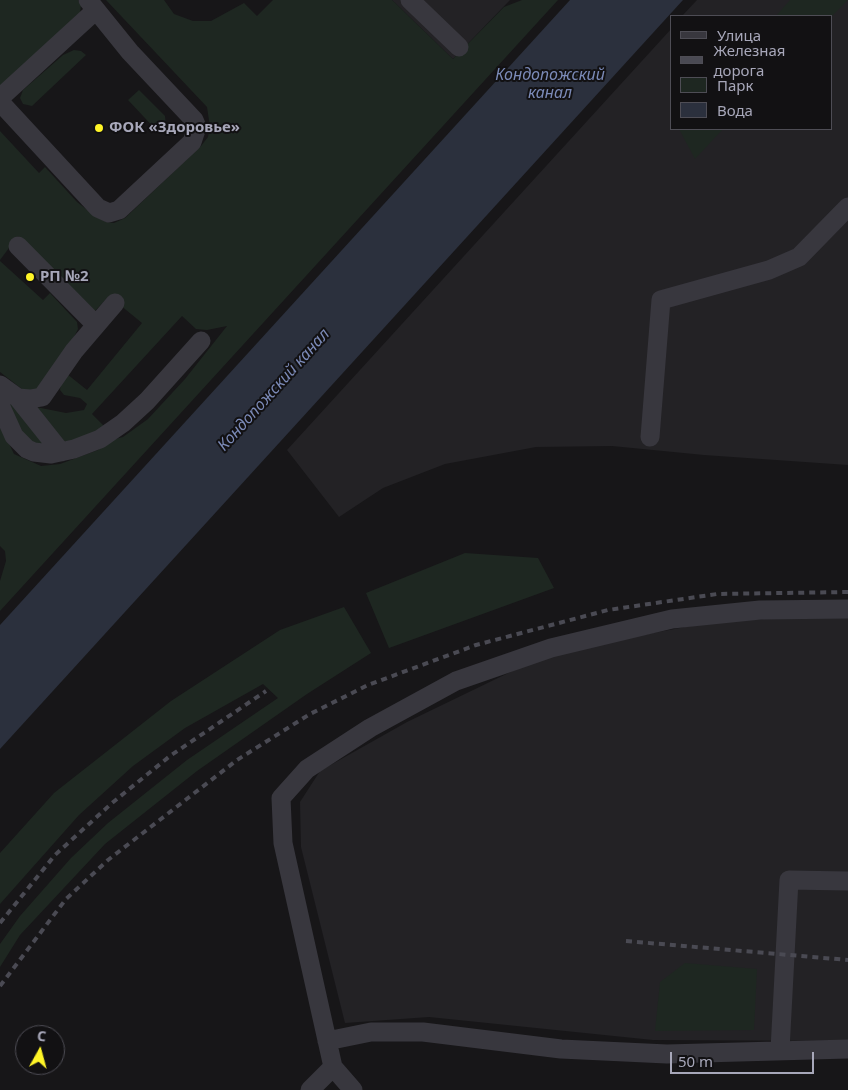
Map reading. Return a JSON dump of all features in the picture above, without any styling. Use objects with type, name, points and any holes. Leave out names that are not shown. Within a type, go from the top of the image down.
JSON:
[{"type":"street","points":[[410,0],[459,47]]},
{"type":"street","points":[[92,5],[130,52],[194,120],[197,127],[196,134],[185,150],[119,210],[109,213],[98,208],[0,100],[92,5]]},
{"type":"street","points":[[650,437],[661,300],[769,270],[799,257],[848,207]]},
{"type":"street","points":[[18,246],[96,325]]},
{"type":"street","points":[[18,398],[36,399],[46,394],[66,362],[115,303]]},
{"type":"street","points":[[0,405],[10,428],[20,443],[34,452],[61,452],[100,439],[123,423],[147,401],[201,341]]},
{"type":"street","points":[[0,385],[18,398],[61,452]]},
{"type":"street","points":[[353,1090],[333,1066],[284,843],[281,798],[307,768],[378,723],[456,681],[551,648],[672,619],[760,610],[848,609]]},
{"type":"street","points":[[780,1050],[789,880],[848,881]]},
{"type":"street","points":[[327,1041],[371,1032],[423,1032],[580,1050],[668,1054],[848,1049]]},
{"type":"street","points":[[310,1090],[333,1066]]},
{"type":"shaded area","points":[[392,0],[510,0],[453,59]]},
{"type":"shaded area","points":[[697,0],[848,0],[848,465],[704,455],[612,446],[536,447],[445,464],[383,488],[339,517],[287,450],[670,30],[670,130],[833,130],[833,15],[683,15]]},
{"type":"shaded area","points":[[848,617],[848,1041],[653,1040],[429,1017],[345,1023],[301,847],[300,802],[320,771],[407,722],[529,663],[579,647],[722,620]]},
{"type":"green space","points":[[0,0],[78,0],[81,5],[80,13],[0,87]]},
{"type":"green space","points":[[106,0],[164,0],[174,14],[193,21],[211,21],[244,3],[257,16],[273,0],[392,0],[453,59],[504,7],[522,0],[558,0],[0,611],[0,581],[6,561],[5,551],[0,546],[0,425],[14,454],[41,466],[60,464],[98,450],[115,439],[123,437],[148,419],[185,379],[227,326],[207,330],[196,329],[182,316],[92,414],[107,429],[74,442],[64,441],[31,406],[66,413],[84,410],[87,404],[80,398],[64,395],[60,390],[61,382],[67,374],[87,390],[142,323],[109,296],[94,312],[18,236],[0,260],[0,131],[39,173],[45,167],[77,202],[95,216],[106,222],[114,223],[125,218],[201,146],[208,137],[210,127],[207,107]]},
{"type":"green space","points":[[790,0],[848,0],[833,15],[777,15]]},
{"type":"green space","points":[[74,50],[81,51],[86,55],[32,106],[23,104],[20,98],[23,90],[63,55]]},
{"type":"green space","points":[[139,90],[165,116],[166,126],[159,133],[128,100]]},
{"type":"green space","points":[[680,130],[722,130],[695,159]]},
{"type":"green space","points":[[0,261],[43,300],[50,293],[77,322],[78,329],[74,337],[40,390],[27,393],[0,372]]},
{"type":"green space","points":[[0,395],[13,401],[53,449],[22,438]]},
{"type":"green space","points":[[465,553],[538,558],[554,588],[389,648],[366,593]]},
{"type":"green space","points":[[344,607],[371,653],[307,694],[197,771],[105,844],[20,935],[0,967],[0,944],[20,916],[71,858],[108,823],[187,760],[278,698],[263,684],[185,728],[133,766],[79,815],[0,904],[0,853],[54,793],[171,701],[280,630]]},
{"type":"green space","points":[[685,963],[757,969],[754,1030],[655,1031],[660,982]]},
{"type":"water","name":"Кондопожский канал","points":[[570,0],[683,0],[0,749],[0,625]]},
{"type":"railway","points":[[0,986],[66,899],[108,860],[237,760],[310,714],[368,685],[476,645],[608,610],[717,594],[848,592]]},
{"type":"railway","points":[[0,923],[55,855],[112,803],[170,756],[266,691]]},
{"type":"railway","points":[[626,941],[848,960]]},
{"type":"place","name":"ФОК «Здоровье»","points":[[99,128]]},
{"type":"place","name":"РП №2","points":[[30,277]]}]
